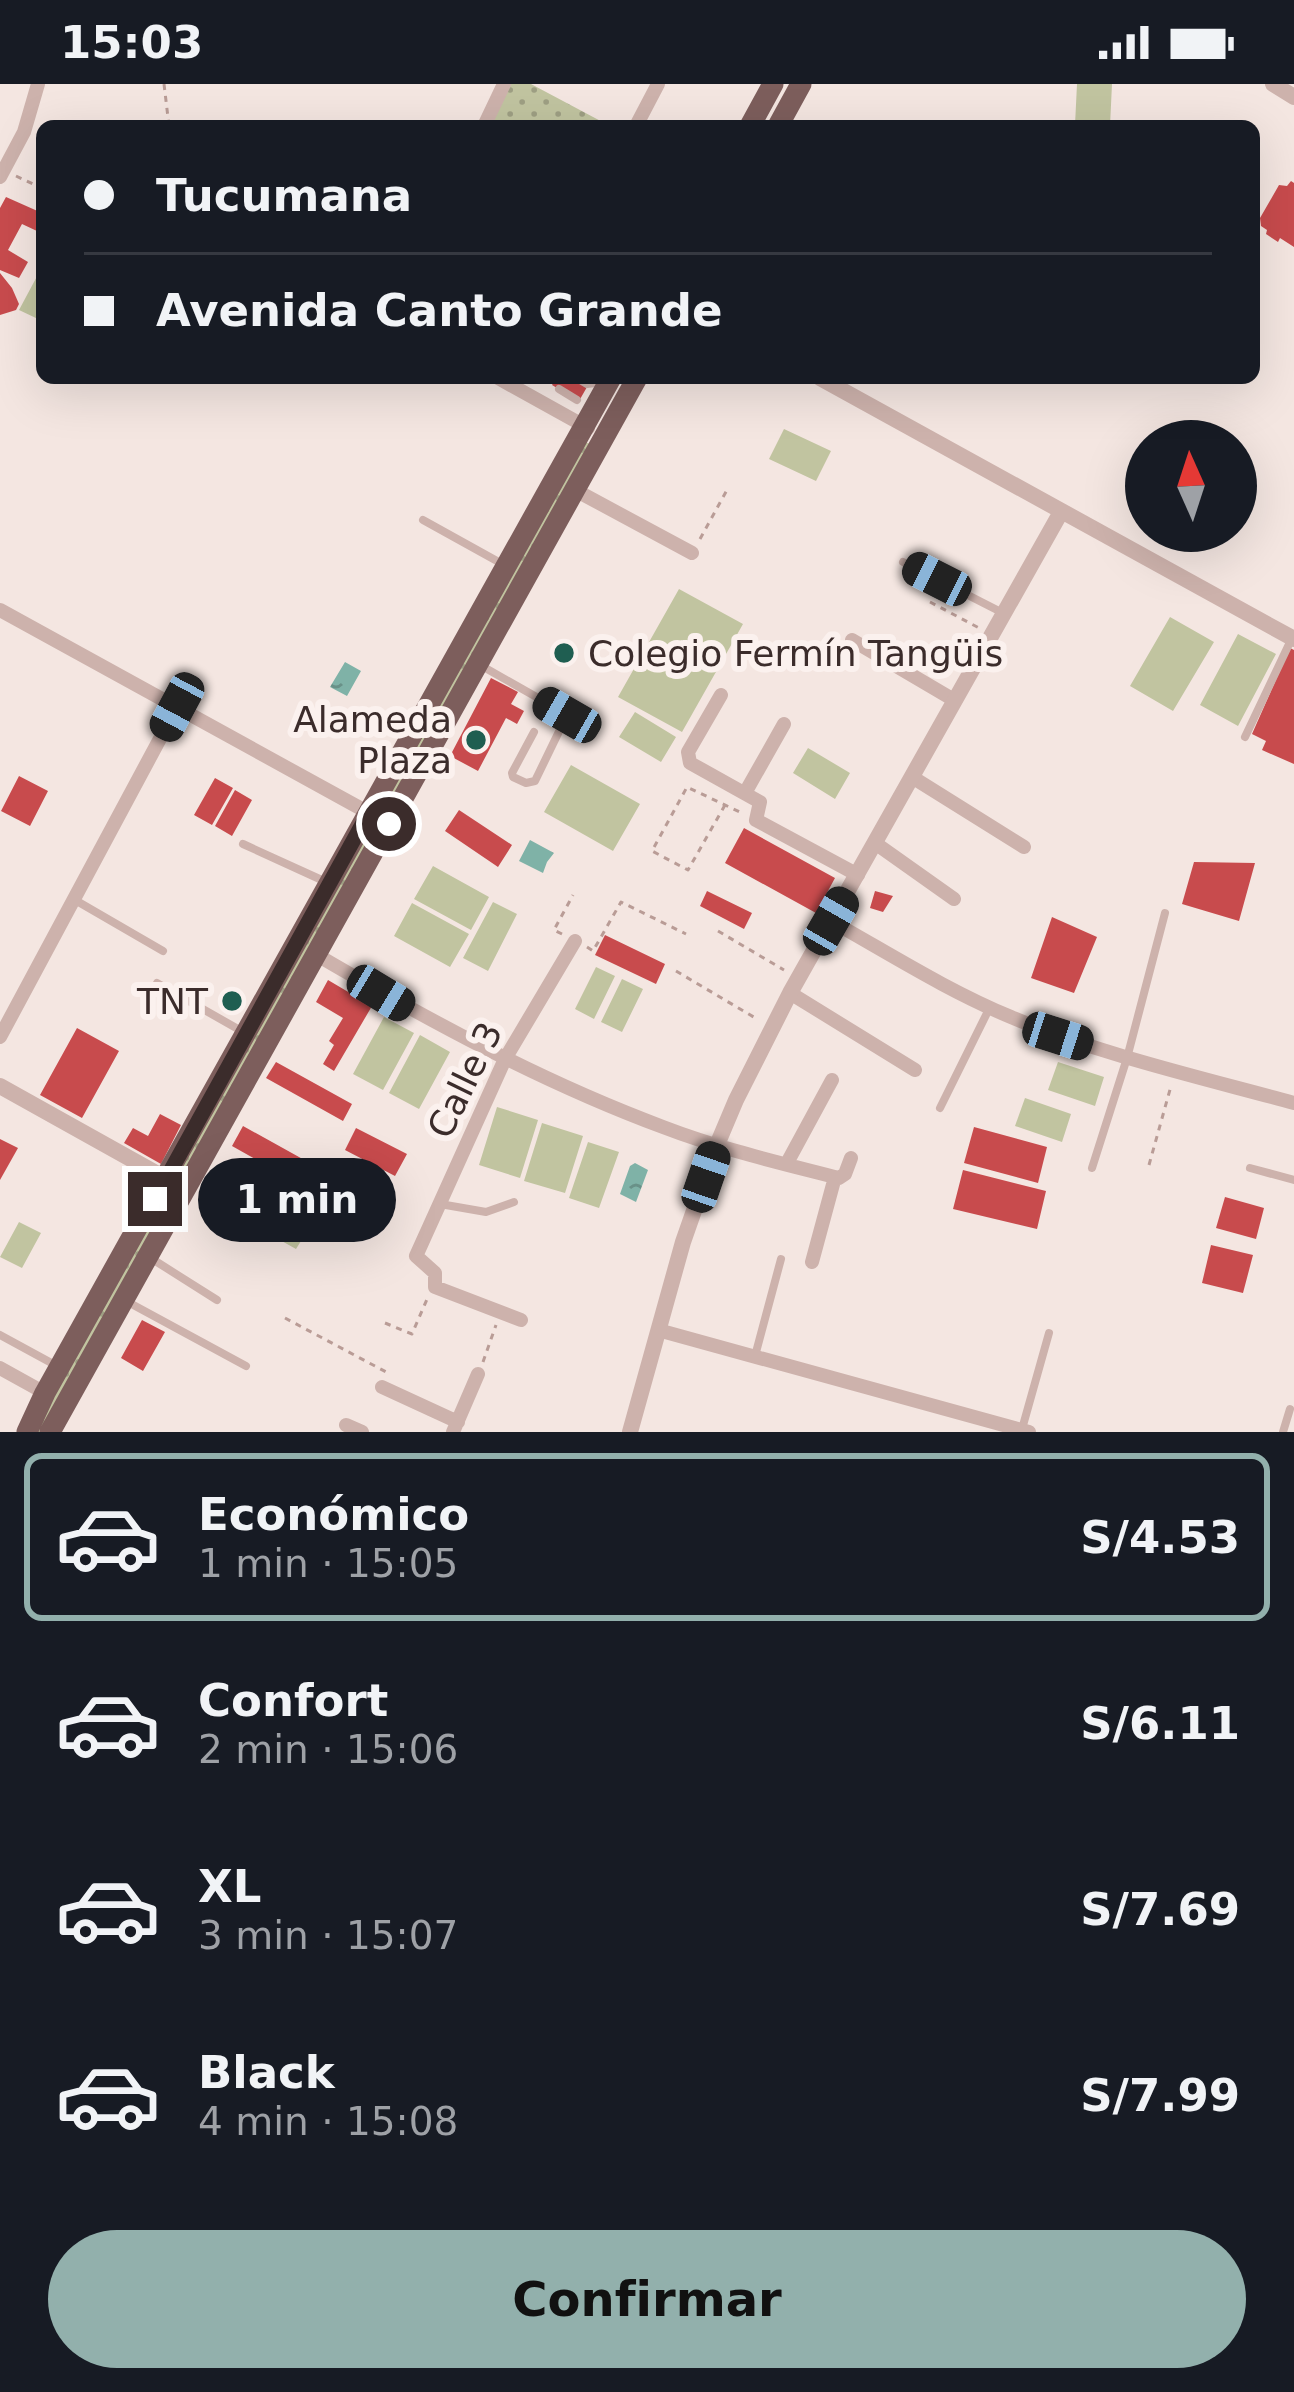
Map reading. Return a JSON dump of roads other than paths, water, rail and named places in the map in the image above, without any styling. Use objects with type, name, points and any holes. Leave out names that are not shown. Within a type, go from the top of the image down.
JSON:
[{"type":"main road","points":[[753,120],[773,84]]},
{"type":"main road","points":[[781,120],[801,84]]},
{"type":"main road","points":[[53,1430],[148,1257],[176,1184],[247,1034],[330,883],[378,819],[478,664],[575,490],[597,384]]},
{"type":"main road","points":[[27,1432],[60,1367],[317,955],[378,819],[507,566],[586,427],[631,384]]},
{"type":"street","points":[[2,174],[23,132],[38,84]]},
{"type":"street","points":[[487,120],[504,84]]},
{"type":"street","points":[[1276,85],[1294,97]]},
{"type":"street","points":[[638,120],[651,86]]},
{"type":"street","points":[[510,384],[586,427]]},
{"type":"street","points":[[831,384],[1293,639]]},
{"type":"street","points":[[575,490],[692,553]]},
{"type":"street","points":[[630,1432],[683,1242],[736,1100],[794,986],[1061,512]]},
{"type":"street","points":[[0,610],[378,819]]},
{"type":"street","points":[[852,640],[954,700]]},
{"type":"street","points":[[721,695],[687,758],[690,763],[760,802],[756,820],[858,875]]},
{"type":"street","points":[[0,1037],[177,707]]},
{"type":"street","points":[[745,793],[784,724]]},
{"type":"street","points":[[912,777],[1024,848]]},
{"type":"street","points":[[875,843],[954,899]]},
{"type":"street","points":[[831,921],[990,1007],[1058,1036],[1294,1103]]},
{"type":"street","name":"Calle 3","points":[[521,1320],[435,1287],[434,1273],[419,1261],[417,1250],[505,1060],[575,940]]},
{"type":"street","points":[[317,955],[505,1060],[663,1127],[839,1178],[851,1158]]},
{"type":"street","points":[[794,986],[915,1070]]},
{"type":"street","points":[[787,1163],[832,1080]]},
{"type":"street","points":[[0,1086],[176,1184]]},
{"type":"street","points":[[812,1262],[835,1177]]},
{"type":"street","points":[[658,1330],[1023,1431]]},
{"type":"street","points":[[0,1368],[45,1393]]},
{"type":"street","points":[[382,1387],[455,1427],[478,1375]]},
{"type":"street","points":[[346,1425],[362,1432]]},
{"type":"lane","points":[[577,400],[562,392],[586,427]]},
{"type":"lane","points":[[423,520],[507,566]]},
{"type":"lane","points":[[903,562],[1003,614]]},
{"type":"lane","points":[[1245,736],[1293,639]]},
{"type":"lane","points":[[478,664],[584,724]]},
{"type":"lane","points":[[534,732],[512,773],[526,784],[535,781],[567,715]]},
{"type":"lane","points":[[243,844],[330,883]]},
{"type":"lane","points":[[74,899],[164,951]]},
{"type":"lane","points":[[1092,1168],[1165,913]]},
{"type":"lane","points":[[157,983],[247,1034]]},
{"type":"lane","points":[[940,1108],[990,1007]]},
{"type":"lane","points":[[1250,1168],[1294,1180]]},
{"type":"lane","points":[[439,1204],[486,1212],[514,1202]]},
{"type":"lane","points":[[148,1257],[217,1300]]},
{"type":"lane","points":[[754,1356],[781,1258]]},
{"type":"lane","points":[[124,1300],[246,1366]]},
{"type":"lane","points":[[1023,1431],[1049,1333]]},
{"type":"lane","points":[[0,1335],[60,1367]]},
{"type":"lane","points":[[1283,1432],[1290,1408]]},
{"type":"water","points":[[345,662],[361,671],[347,696],[330,687]]},
{"type":"water","points":[[530,840],[554,853],[543,873],[519,861]]},
{"type":"water","points":[[635,1163],[648,1170],[636,1202],[620,1194]]},
{"type":"place","name":"Colegio Fermín Tangüis","points":[[564,653]]},
{"type":"place","name":"Alameda Plaza","points":[[476,740]]},
{"type":"place","name":"TNT","points":[[232,1001]]}]
